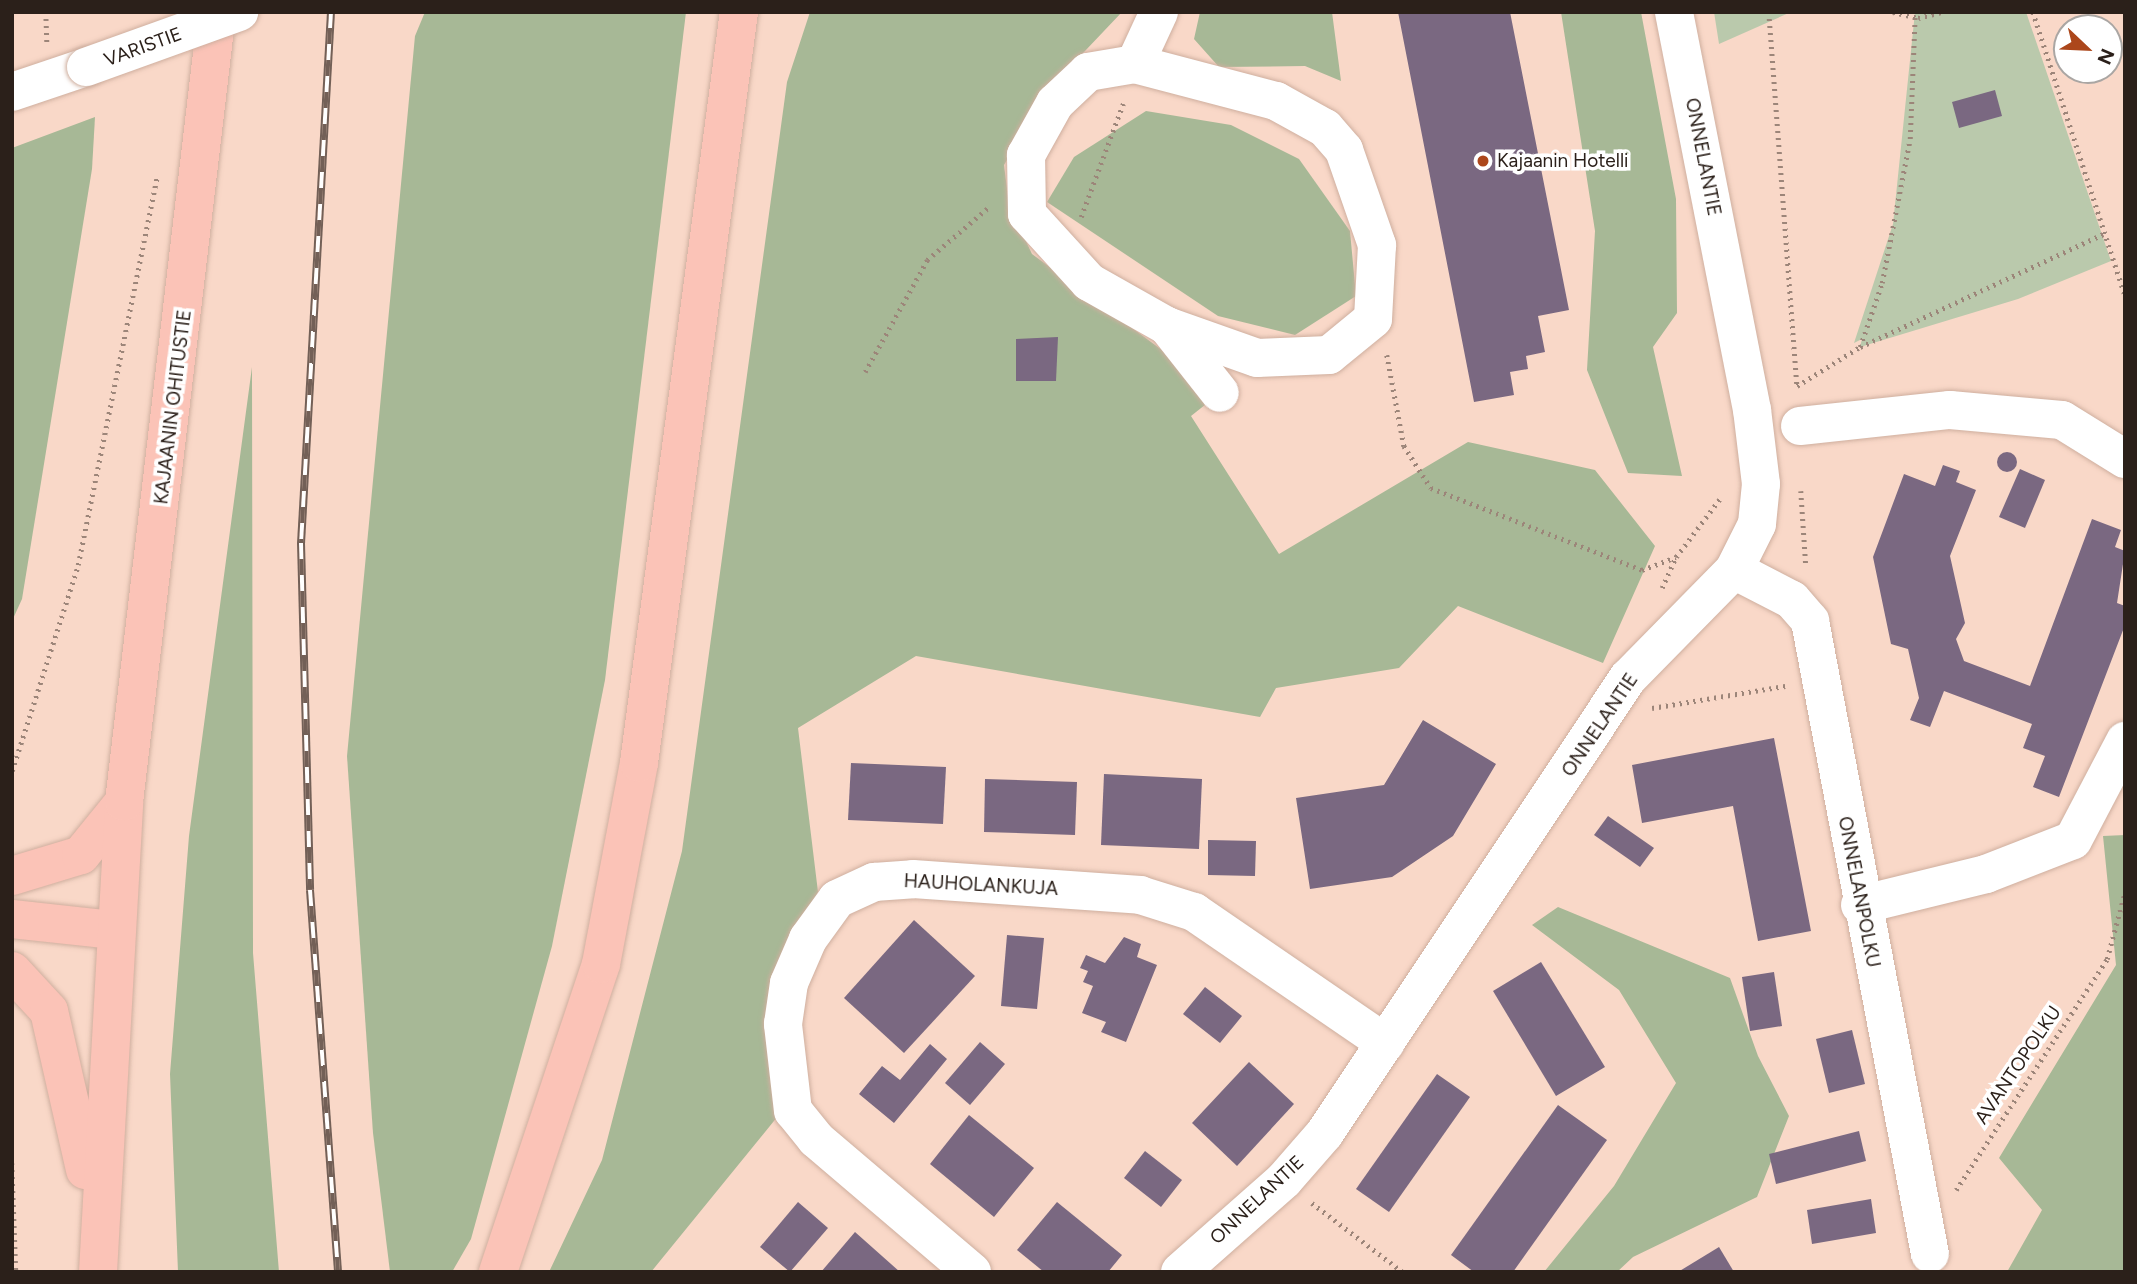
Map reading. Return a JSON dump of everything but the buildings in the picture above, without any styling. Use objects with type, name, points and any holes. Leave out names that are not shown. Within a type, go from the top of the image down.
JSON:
[{"type":"highway","name":"KAJAANIN OHITUSTIE","points":[[96,1229],[124,802],[217,12]]},
{"type":"highway","points":[[498,1272],[601,964],[641,749],[738,12]]},
{"type":"highway","points":[[720,157],[752,12]]},
{"type":"highway","points":[[12,876],[81,855],[124,802]]},
{"type":"highway","points":[[12,919],[114,930]]},
{"type":"highway","points":[[12,971],[49,1012],[96,1229],[98,1272]]},
{"type":"street","name":"VARISTIE","points":[[12,92],[239,12]]},
{"type":"street","points":[[1135,64],[1159,12]]},
{"type":"street","name":"ONNELANTIE","points":[[1180,1272],[1284,1180],[1325,1133],[1606,716],[1628,678],[1734,570],[1757,524],[1761,484],[1674,12]]},
{"type":"street","points":[[1135,64],[1276,101],[1325,128],[1345,150],[1377,245],[1373,319],[1329,355],[1269,358],[1167,326],[1089,282],[1027,214],[1023,178],[1026,155],[1055,103],[1088,72],[1135,64]]},
{"type":"street","points":[[1167,326],[1220,393]]},
{"type":"street","points":[[1800,426],[1950,410],[2062,420],[2125,459]]},
{"type":"street","points":[[1734,570],[1792,600],[1810,621]]},
{"type":"street","name":"ONNELANPOLKU","points":[[1810,621],[1860,905],[1930,1254]]},
{"type":"street","points":[[1860,905],[1986,874],[2073,840],[2125,741]]},
{"type":"street","name":"HAUHOLANKUJA","points":[[972,1272],[817,1139],[793,1111],[783,1024],[789,983],[808,939],[837,899],[874,882],[913,879],[1140,895],[1194,912],[1385,1043]]},
{"type":"path","points":[[46,12],[47,46]]},
{"type":"path","points":[[1769,12],[1800,426],[1810,621]]},
{"type":"path","points":[[1893,12],[1918,18],[1942,12]]},
{"type":"path","points":[[1860,347],[1882,283],[1910,139],[1918,18],[1915,12]]},
{"type":"path","points":[[2033,12],[2125,295]]},
{"type":"path","points":[[1065,257],[1135,64]]},
{"type":"path","points":[[12,771],[78,565],[160,163]]},
{"type":"path","points":[[865,372],[927,260],[1023,178]]},
{"type":"path","points":[[1797,386],[1860,347],[2103,234]]},
{"type":"path","points":[[1373,319],[1391,366],[1404,446],[1431,488],[1642,570],[1676,557]]},
{"type":"path","points":[[1606,716],[1820,680]]},
{"type":"path","name":"AVANTOPOLKU","points":[[1930,1254],[1965,1169],[2107,959],[2125,892]]},
{"type":"path","points":[[12,1163],[16,1272]]},
{"type":"path","points":[[1284,1180],[1403,1272]]},
{"type":"green space","points":[[425,12],[686,12],[605,680],[552,946],[471,1239],[452,1272],[390,1272],[373,1133],[347,756],[415,36]]},
{"type":"green space","points":[[810,12],[1122,12],[1048,90],[1004,165],[1009,205],[1032,254],[1220,393],[1191,416],[1279,554],[1468,442],[1595,470],[1655,546],[1603,663],[1458,606],[1399,668],[1276,688],[1260,717],[916,656],[798,728],[818,892],[787,946],[778,1116],[651,1272],[549,1272],[602,1160],[682,851],[787,82]]},
{"type":"green space","points":[[1200,12],[1332,12],[1341,81],[1305,66],[1219,67],[1194,39]]},
{"type":"green space","points":[[1561,12],[1641,12],[1676,199],[1677,313],[1653,347],[1682,476],[1628,473],[1587,370],[1595,231]]},
{"type":"green space","points":[[1714,12],[1791,12],[1719,44]]},
{"type":"green space","points":[[1915,12],[2026,12],[2111,261],[2018,299],[1860,347],[1862,339],[1854,343],[1893,224]]},
{"type":"green space","points":[[1146,111],[1231,125],[1299,159],[1350,231],[1356,296],[1295,335],[1218,316],[1047,202],[1074,157]]},
{"type":"green space","points":[[95,117],[92,169],[22,599],[12,621],[12,148]]},
{"type":"green space","points":[[252,367],[253,953],[279,1272],[178,1272],[170,1074],[189,836]]},
{"type":"green space","points":[[2125,835],[2125,1272],[2007,1272],[2042,1210],[1999,1158],[2116,965],[2103,836]]},
{"type":"green space","points":[[1558,907],[1730,978],[1758,1056],[1789,1116],[1757,1197],[1633,1257],[1617,1272],[1544,1272],[1614,1186],[1676,1083],[1619,990],[1532,925]]},
{"type":"railway","points":[[331,12],[301,543],[310,890],[338,1272]]},
{"type":"place","name":"Kajaanin Hotelli","points":[[1483,161]]}]
